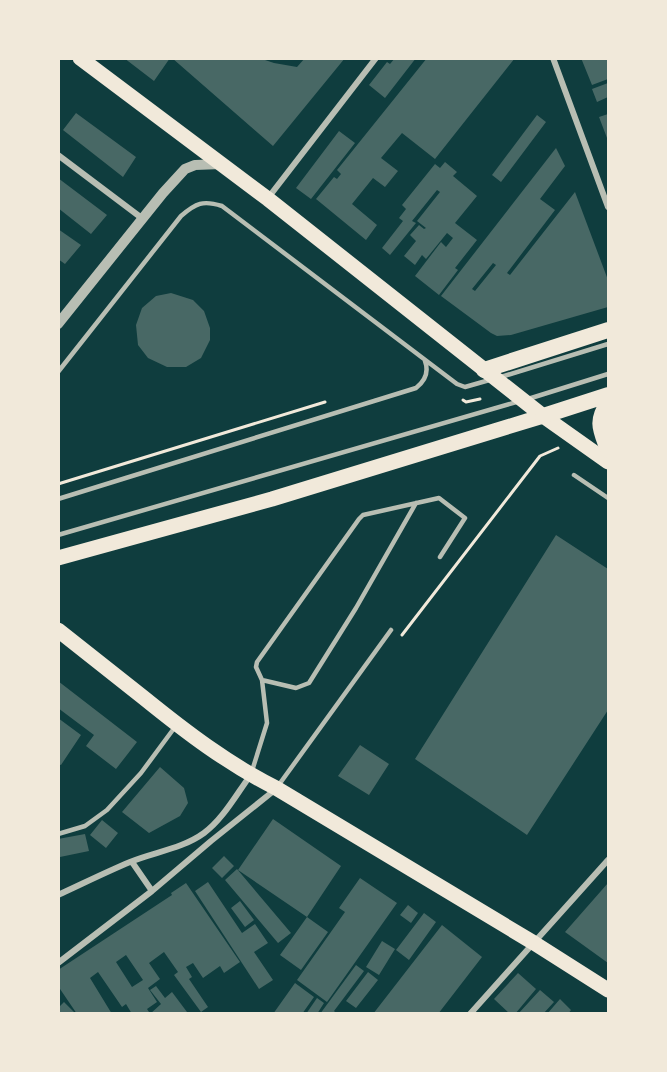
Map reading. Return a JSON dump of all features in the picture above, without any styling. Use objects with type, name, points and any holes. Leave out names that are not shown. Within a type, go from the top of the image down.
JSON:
[{"type":"highway","points":[[494,378],[609,330]]},
{"type":"highway","points":[[543,416],[609,395]]},
{"type":"highway","points":[[609,403],[601,414],[600,427],[609,450]]},
{"type":"main road","points":[[80,58],[267,199],[543,416],[609,462]]},
{"type":"main road","points":[[58,558],[272,499],[543,416]]},
{"type":"main road","points":[[58,630],[177,724],[250,776],[276,789],[609,990]]},
{"type":"street","points":[[267,199],[376,58]]},
{"type":"street","points":[[553,58],[609,207]]},
{"type":"street","points":[[58,155],[143,219]]},
{"type":"street","points":[[60,320],[185,169],[195,165],[221,164]]},
{"type":"street","points":[[58,896],[132,861],[184,844],[205,832],[250,776]]},
{"type":"street","points":[[58,963],[152,891],[276,789]]},
{"type":"street","points":[[470,1014],[609,860]]},
{"type":"street","points":[[132,861],[152,891]]},
{"type":"lane","points":[[58,372],[181,216],[192,207],[210,202],[222,206],[457,384],[465,387],[609,344]]},
{"type":"lane","points":[[58,499],[416,388],[424,380],[427,371],[424,359]]},
{"type":"lane","points":[[58,535],[609,374]]},
{"type":"lane","points":[[574,475],[609,498]]},
{"type":"lane","points":[[250,776],[267,723],[262,680],[256,667],[257,662],[359,519],[363,515],[438,498],[465,518],[440,557]]},
{"type":"lane","points":[[262,680],[296,688],[309,683],[356,608],[416,503]]},
{"type":"lane","points":[[276,789],[391,630]]},
{"type":"lane","points":[[58,834],[85,826],[107,810],[141,773],[177,724]]},
{"type":"path","points":[[396,642],[540,456],[575,439]]},
{"type":"building","points":[[124,58],[170,58],[154,81]]},
{"type":"building","points":[[172,58],[259,58],[297,67],[305,58],[345,58],[273,146]]},
{"type":"building","points":[[395,58],[416,58],[385,98],[369,85],[387,62],[390,64]]},
{"type":"building","points":[[427,58],[515,58],[435,159],[402,133],[381,158],[398,171],[385,187],[373,178],[352,204],[377,225],[366,240],[316,199],[334,177],[337,179],[341,174],[337,170]]},
{"type":"building","points":[[581,58],[608,58],[608,79],[592,85]]},
{"type":"building","points":[[608,83],[608,97],[597,102],[592,89]]},
{"type":"building","points":[[76,113],[136,157],[123,177],[63,130]]},
{"type":"building","points":[[608,114],[608,137],[607,138],[599,117]]},
{"type":"building","points":[[537,115],[546,122],[501,182],[492,175]]},
{"type":"building","points":[[339,131],[355,143],[311,199],[296,188]]},
{"type":"building","points":[[556,148],[565,166],[540,199],[555,210],[507,273],[510,275],[575,192],[608,280],[608,307],[511,335],[497,336],[441,296]],"holes":[[[493,263],[496,265],[475,291],[472,289]]]},
{"type":"building","points":[[445,162],[457,172],[453,176],[477,196],[455,223],[477,240],[455,268],[458,270],[439,295],[415,276],[441,242],[446,247],[453,238],[447,233],[426,259],[422,255],[415,265],[404,256],[416,241],[410,235],[419,225],[426,228],[417,221],[440,192],[437,190],[412,221],[416,223],[390,255],[382,248],[403,221],[399,218],[406,209],[402,205],[435,164],[440,168]]},
{"type":"building","points":[[58,178],[107,215],[91,234],[58,208]]},
{"type":"building","points":[[58,229],[81,245],[65,264],[58,259]]},
{"type":"building","points":[[171,293],[193,300],[204,311],[210,328],[210,340],[201,358],[186,367],[167,367],[148,358],[138,345],[136,325],[142,308],[156,296]]},
{"type":"building","points":[[556,535],[608,569],[608,710],[527,835],[415,759]]},
{"type":"building","points":[[58,681],[137,742],[116,769],[86,746],[94,735],[58,708]]},
{"type":"building","points":[[58,718],[81,735],[61,765],[58,764]]},
{"type":"building","points":[[360,745],[389,764],[369,795],[338,776]]},
{"type":"building","points":[[160,767],[184,788],[188,803],[180,816],[149,833],[122,812]]},
{"type":"building","points":[[273,819],[341,866],[307,917],[238,870]]},
{"type":"building","points":[[102,820],[118,833],[106,848],[90,835]]},
{"type":"building","points":[[85,834],[89,851],[60,857],[58,839]]},
{"type":"building","points":[[224,856],[234,866],[222,878],[212,868]]},
{"type":"building","points":[[237,869],[291,933],[278,943],[225,880]]},
{"type":"building","points":[[360,878],[397,903],[327,1002],[297,980],[345,912],[339,908]]},
{"type":"building","points":[[208,882],[242,933],[255,924],[268,943],[254,952],[273,980],[259,989],[195,891]]},
{"type":"building","points":[[186,883],[240,962],[224,973],[220,966],[203,978],[193,963],[186,967],[192,977],[189,979],[208,1007],[201,1012],[174,975],[178,972],[164,952],[149,963],[160,979],[148,988],[157,1002],[147,1009],[149,1012],[147,1014],[132,1014],[126,1004],[122,1007],[98,972],[90,978],[112,1014],[77,1014],[58,986],[58,970],[172,895],[171,893]],"holes":[[[126,955],[143,980],[132,987],[116,962]]]},
{"type":"building","points":[[608,883],[608,963],[565,932]]},
{"type":"building","points":[[240,901],[254,920],[245,927],[231,908]]},
{"type":"building","points":[[408,905],[418,913],[411,923],[400,915]]},
{"type":"building","points":[[424,913],[436,922],[409,960],[396,950]]},
{"type":"building","points":[[307,917],[328,932],[301,970],[280,955]]},
{"type":"building","points":[[442,925],[482,957],[438,1014],[373,1014]]},
{"type":"building","points":[[382,941],[395,949],[379,975],[366,967]]},
{"type":"building","points":[[356,965],[364,971],[334,1011],[337,1014],[320,1014]]},
{"type":"building","points":[[368,972],[378,980],[356,1008],[346,1001]]},
{"type":"building","points":[[518,973],[536,989],[515,1014],[510,1014],[494,999]]},
{"type":"building","points":[[295,983],[314,997],[302,1014],[273,1014]]},
{"type":"building","points":[[156,986],[165,998],[172,992],[187,1012],[186,1014],[150,1014],[161,1004],[150,990]]},
{"type":"building","points":[[540,990],[554,1002],[543,1014],[518,1014]]},
{"type":"building","points":[[317,998],[324,1003],[317,1014],[306,1014]]},
{"type":"building","points":[[560,999],[571,1010],[568,1014],[547,1014]]},
{"type":"building","points":[[64,1002],[76,1014],[62,1014],[58,1010]]}]
